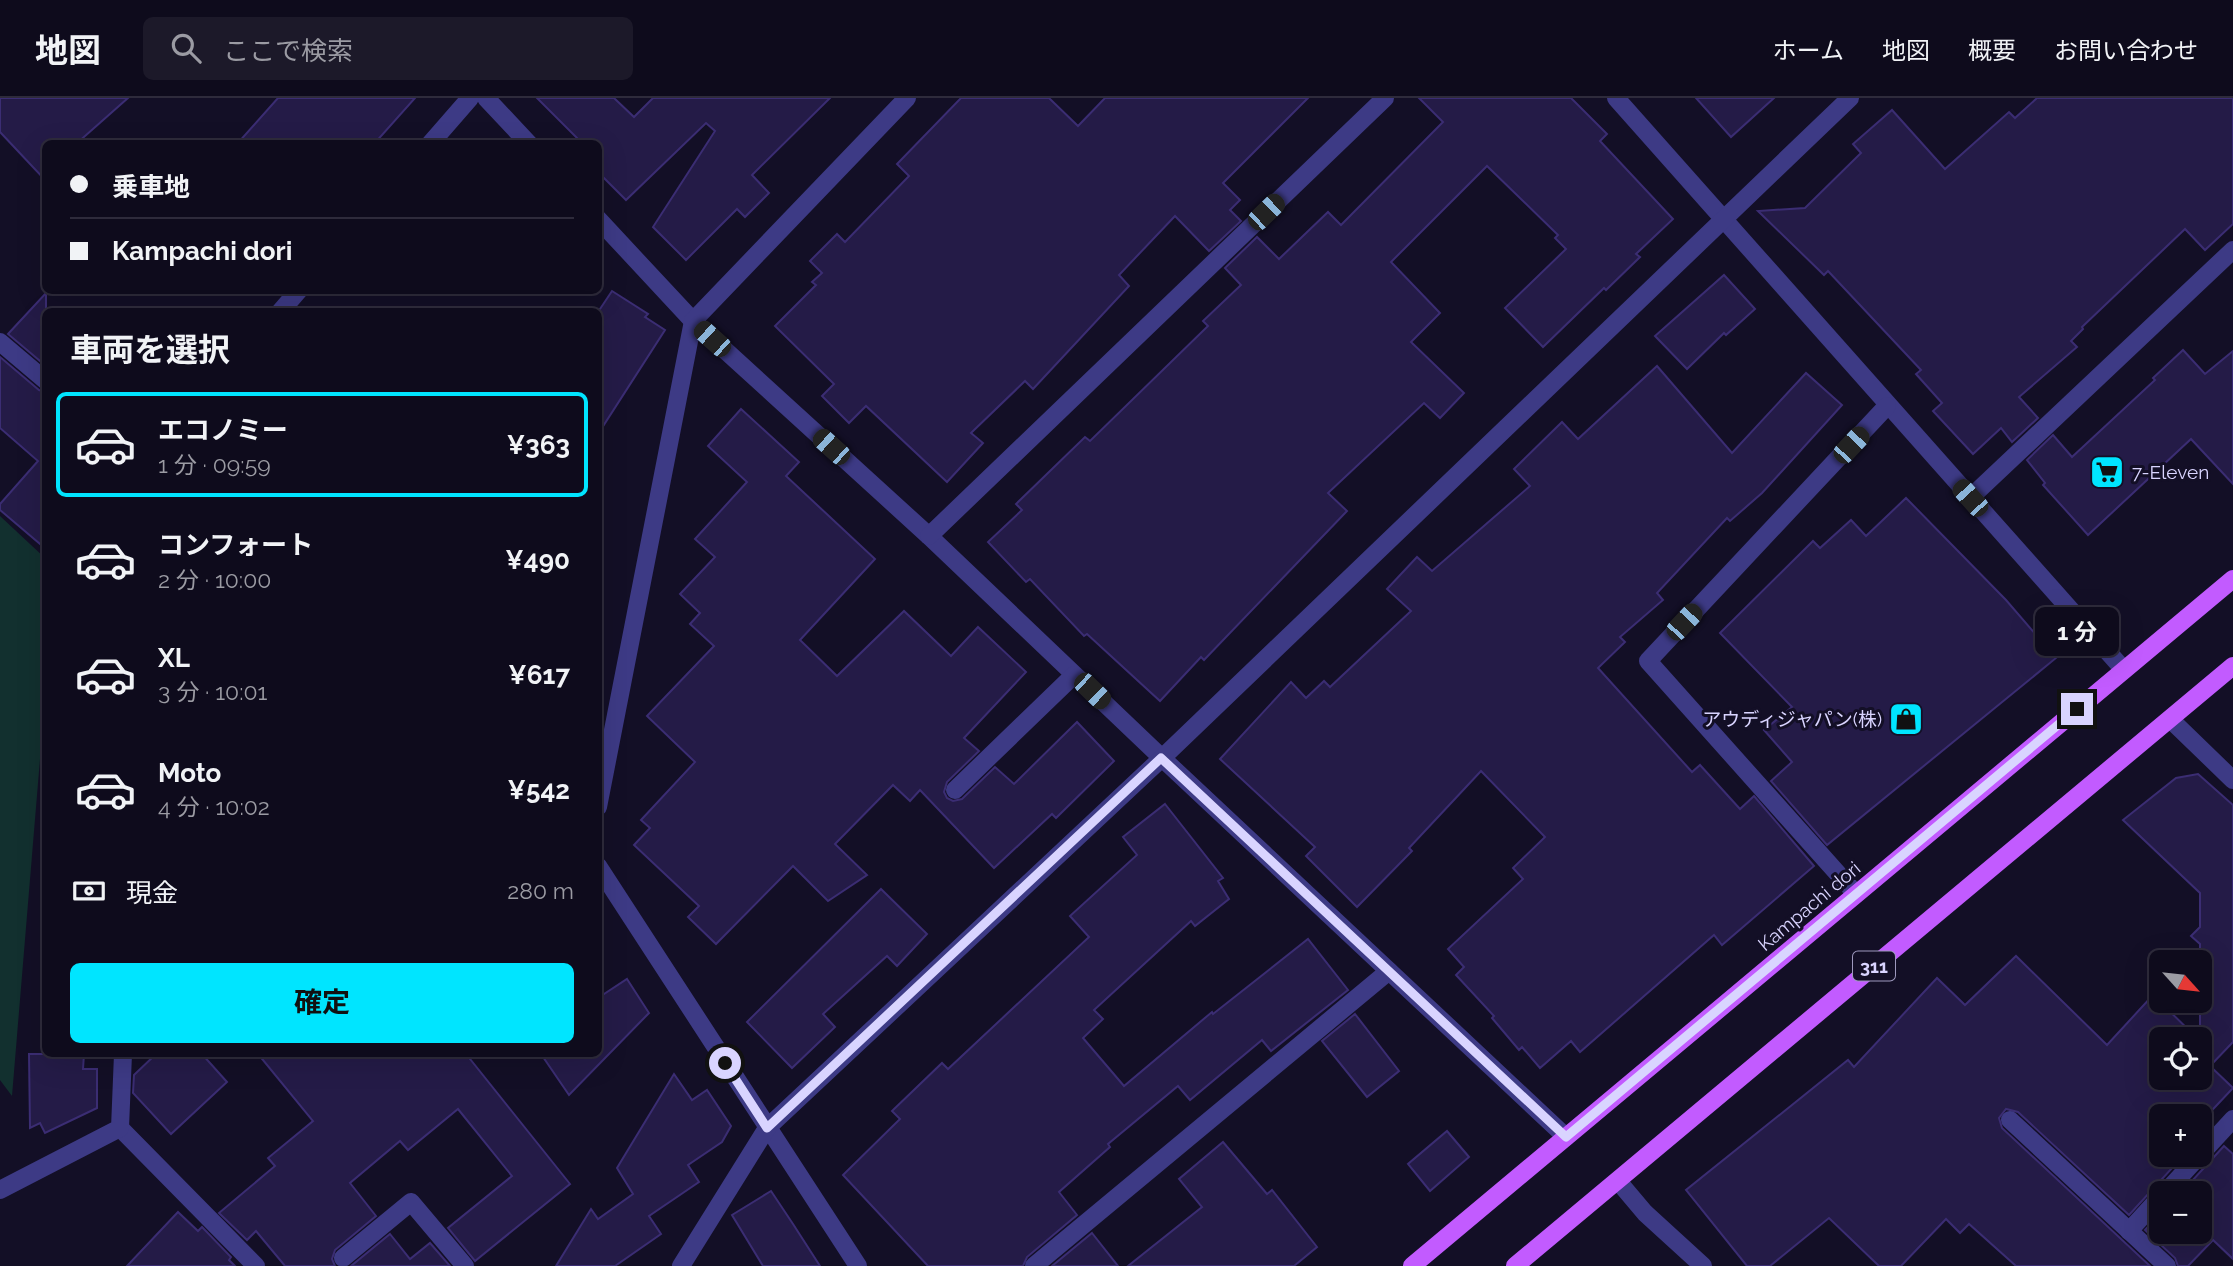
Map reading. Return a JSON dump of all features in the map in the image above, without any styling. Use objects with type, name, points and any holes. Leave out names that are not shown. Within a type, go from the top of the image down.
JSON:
[{"type":"main road","name":"Kampachi dori","points":[[1412,1266],[2233,579]]},
{"type":"main road","name":"311","points":[[1515,1266],[2233,666]]},
{"type":"street","points":[[433,140],[470,98]]},
{"type":"street","points":[[486,98],[524,140]]},
{"type":"street","points":[[602,787],[693,321],[907,98]]},
{"type":"street","points":[[929,536],[1385,98]]},
{"type":"street","points":[[1616,98],[2124,670]]},
{"type":"street","points":[[681,1266],[767,1128],[1161,758],[1850,98]]},
{"type":"street","points":[[602,223],[693,321],[929,536],[1161,758],[1566,1137]]},
{"type":"street","points":[[1970,498],[2233,250]]},
{"type":"street","points":[[283,308],[296,294]]},
{"type":"street","points":[[0,342],[42,378]]},
{"type":"street","points":[[1856,894],[1647,661],[1888,406]]},
{"type":"street","points":[[955,790],[1074,675]]},
{"type":"street","points":[[2170,719],[2233,780]]},
{"type":"street","points":[[602,872],[858,1266]]},
{"type":"street","points":[[1034,1266],[1389,971]]},
{"type":"street","points":[[123,1057],[120,1128],[256,1266]]},
{"type":"street","points":[[2176,1181],[2233,1119]]},
{"type":"street","points":[[2010,1120],[2167,1266]]},
{"type":"street","points":[[0,1190],[120,1128]]},
{"type":"street","points":[[1618,1181],[1645,1213],[1703,1266]]},
{"type":"street","points":[[343,1258],[411,1202],[465,1266]]},
{"type":"street","points":[[2129,1231],[2149,1210]]},
{"type":"green space","points":[[0,516],[42,555],[42,735],[12,1096],[0,1080]]},
{"type":"building","points":[[0,98],[128,98],[81,140],[42,140],[42,177],[0,132]]},
{"type":"building","points":[[278,98],[415,98],[378,140],[241,140]]},
{"type":"building","points":[[537,98],[614,98],[634,117],[653,98],[830,98],[752,175],[769,193],[745,217],[737,209],[686,260],[653,227],[715,131],[706,123],[626,200],[602,176],[602,140],[579,140]]},
{"type":"building","points":[[961,98],[1049,98],[1078,126],[1105,98],[1308,98],[1223,183],[1240,200],[1230,210],[1241,221],[1209,251],[1175,216],[1119,275],[1129,286],[1033,389],[1025,381],[971,433],[983,443],[947,482],[866,406],[849,423],[822,396],[834,384],[775,326],[816,285],[812,282],[822,273],[810,261],[837,234],[845,242],[909,176],[897,164]]},
{"type":"building","points":[[1419,98],[1571,98],[1607,134],[1600,141],[1673,219],[1636,254],[1640,257],[1543,347],[1505,308],[1566,249],[1555,238],[1558,235],[1487,166],[1391,262],[1440,313],[1411,342],[1464,393],[1440,418],[1424,403],[1328,493],[1347,511],[1204,660],[1201,657],[1160,701],[1087,634],[1084,636],[1030,579],[1026,582],[988,542],[1022,510],[1016,504],[1085,437],[1090,441],[1208,326],[1203,321],[1241,285],[1225,268],[1257,237],[1279,259],[1328,212],[1341,225],[1443,122]]},
{"type":"building","points":[[1696,98],[1774,98],[1731,137]]},
{"type":"building","points":[[2037,98],[2233,98],[2233,224],[2205,250],[2185,229],[2082,327],[2071,341],[2077,347],[2019,397],[2038,418],[2012,442],[2001,428],[1973,454],[1933,411],[1942,403],[1916,374],[1921,370],[1828,271],[1824,275],[1758,211],[1805,208],[1861,153],[1853,144],[1892,110],[1945,169],[2009,112],[2015,118]]},
{"type":"building","points":[[1724,275],[1755,309],[1726,335],[1724,333],[1687,369],[1655,336]]},
{"type":"building","points":[[612,291],[648,314],[645,317],[665,330],[602,428],[602,308]]},
{"type":"building","points":[[46,294],[46,308],[42,308],[42,363],[8,334]]},
{"type":"building","points":[[2183,350],[2205,374],[2233,351],[2233,484],[2191,439],[2088,535],[2043,485],[2045,483],[2027,460],[2053,435],[2072,457],[2155,380],[2153,378]]},
{"type":"building","points":[[0,357],[42,391],[42,546],[0,510],[0,504],[38,461],[0,428]]},
{"type":"building","points":[[1657,366],[1732,453],[1806,373],[1842,405],[1762,493],[1730,521],[1727,518],[1657,593],[1663,600],[1620,637],[1625,642],[1598,668],[1692,772],[1700,765],[1740,809],[1754,796],[1814,866],[1722,945],[1714,935],[1580,1052],[1571,1041],[1540,1068],[1522,1047],[1519,1050],[1492,1018],[1494,1016],[1456,975],[1464,967],[1448,949],[1523,879],[1513,868],[1545,837],[1481,771],[1409,848],[1412,851],[1357,907],[1306,856],[1315,847],[1220,759],[1291,682],[1306,698],[1324,681],[1330,687],[1411,611],[1387,589],[1417,557],[1432,571],[1530,486],[1514,469],[1562,422],[1578,439]]},
{"type":"building","points":[[741,409],[799,462],[786,476],[875,559],[800,640],[837,676],[904,611],[951,656],[978,627],[1026,672],[964,738],[979,751],[947,782],[944,792],[947,798],[953,801],[962,799],[995,767],[1014,784],[1077,722],[1114,761],[1056,818],[1052,814],[994,868],[920,790],[910,801],[893,785],[835,844],[867,875],[828,901],[793,866],[716,944],[688,917],[699,906],[634,845],[650,828],[641,820],[695,762],[647,716],[714,646],[690,624],[700,613],[680,594],[715,557],[695,539],[747,482],[708,446]]},
{"type":"building","points":[[1906,498],[2006,600],[2056,658],[1827,845],[1771,781],[1792,762],[1764,730],[1792,707],[1720,633],[1813,541],[1820,548],[1851,520],[1866,536]]},
{"type":"building","points":[[2198,774],[2233,805],[2233,1042],[2212,1064],[2212,1027],[2200,1027],[2200,1013],[2212,1013],[2212,950],[2200,950],[2200,944],[2191,936],[2200,927],[2200,893],[2123,820],[2176,778]]},
{"type":"building","points":[[1165,804],[1223,878],[1218,881],[1229,899],[1195,926],[1191,921],[1094,1010],[1103,1019],[1083,1038],[1124,1086],[1212,1012],[1213,1014],[1308,939],[1348,990],[1271,1051],[1262,1040],[1190,1100],[1178,1086],[1108,1144],[1110,1147],[1059,1192],[1077,1215],[1027,1257],[1023,1266],[928,1266],[843,1175],[900,1119],[892,1111],[942,1063],[948,1069],[1089,937],[1070,916],[1137,855],[1123,837]]},
{"type":"building","points":[[881,889],[927,934],[897,966],[887,956],[823,1014],[835,1027],[792,1068],[747,1022]]},
{"type":"building","points":[[2016,956],[2107,1045],[2149,999],[2149,1013],[2171,1013],[2186,1027],[2149,1027],[2149,1090],[2212,1090],[2212,1068],[2233,1088],[2212,1110],[2212,1104],[2149,1104],[2149,1167],[2173,1167],[2160,1181],[2149,1181],[2149,1193],[2129,1215],[2018,1112],[2006,1109],[1999,1118],[2002,1128],[2150,1266],[2016,1266],[1969,1224],[1960,1233],[1946,1219],[1901,1266],[1879,1266],[1829,1218],[1770,1266],[1747,1266],[1686,1190],[1848,1060],[1854,1067],[1937,978],[1965,1005]]},
{"type":"building","points":[[627,979],[649,1013],[569,1095],[543,1057],[602,1057],[602,995]]},
{"type":"building","points":[[1355,1014],[1399,1071],[1367,1097],[1322,1041]]},
{"type":"building","points":[[29,1054],[42,1054],[42,1057],[84,1057],[83,1069],[97,1069],[97,1108],[45,1133],[40,1123],[30,1128]]},
{"type":"building","points":[[153,1057],[205,1057],[227,1082],[171,1134],[133,1093],[134,1075]]},
{"type":"building","points":[[260,1057],[468,1057],[570,1184],[475,1261],[448,1228],[512,1176],[458,1109],[408,1150],[400,1141],[350,1183],[376,1216],[335,1250],[332,1259],[335,1266],[285,1266],[256,1231],[247,1240],[219,1213],[275,1166],[268,1158],[313,1121]]},
{"type":"building","points":[[674,1074],[692,1100],[707,1090],[731,1126],[722,1142],[688,1165],[699,1182],[649,1216],[661,1234],[615,1266],[556,1266],[591,1209],[598,1219],[633,1194],[617,1168]]},
{"type":"building","points":[[1447,1131],[1469,1157],[1430,1191],[1408,1164]]},
{"type":"building","points":[[1223,1142],[1267,1194],[1272,1190],[1317,1247],[1294,1266],[1128,1266],[1202,1207],[1179,1179]]},
{"type":"building","points":[[2224,1146],[2233,1154],[2233,1259],[2212,1241],[2212,1181],[2192,1181],[2205,1167],[2212,1167],[2212,1159]]},
{"type":"building","points":[[771,1191],[820,1266],[763,1266],[732,1215]]},
{"type":"building","points":[[178,1212],[198,1231],[202,1227],[231,1257],[229,1260],[235,1266],[127,1266]]},
{"type":"building","points":[[1092,1233],[1118,1266],[1052,1266]]},
{"type":"building","points":[[390,1234],[410,1259],[430,1243],[450,1266],[351,1266]]},
{"type":"building","points":[[2160,1244],[2209,1244],[2188,1266],[2178,1266],[2175,1258]]},
{"type":"place","name":"7-Eleven","points":[[2107,472]]},
{"type":"place","name":"アウディジャパン(株)","points":[[1906,719]]},
{"type":"route","points":[[725,1063],[767,1128],[1161,758],[1566,1137],[2077,709]]}]
